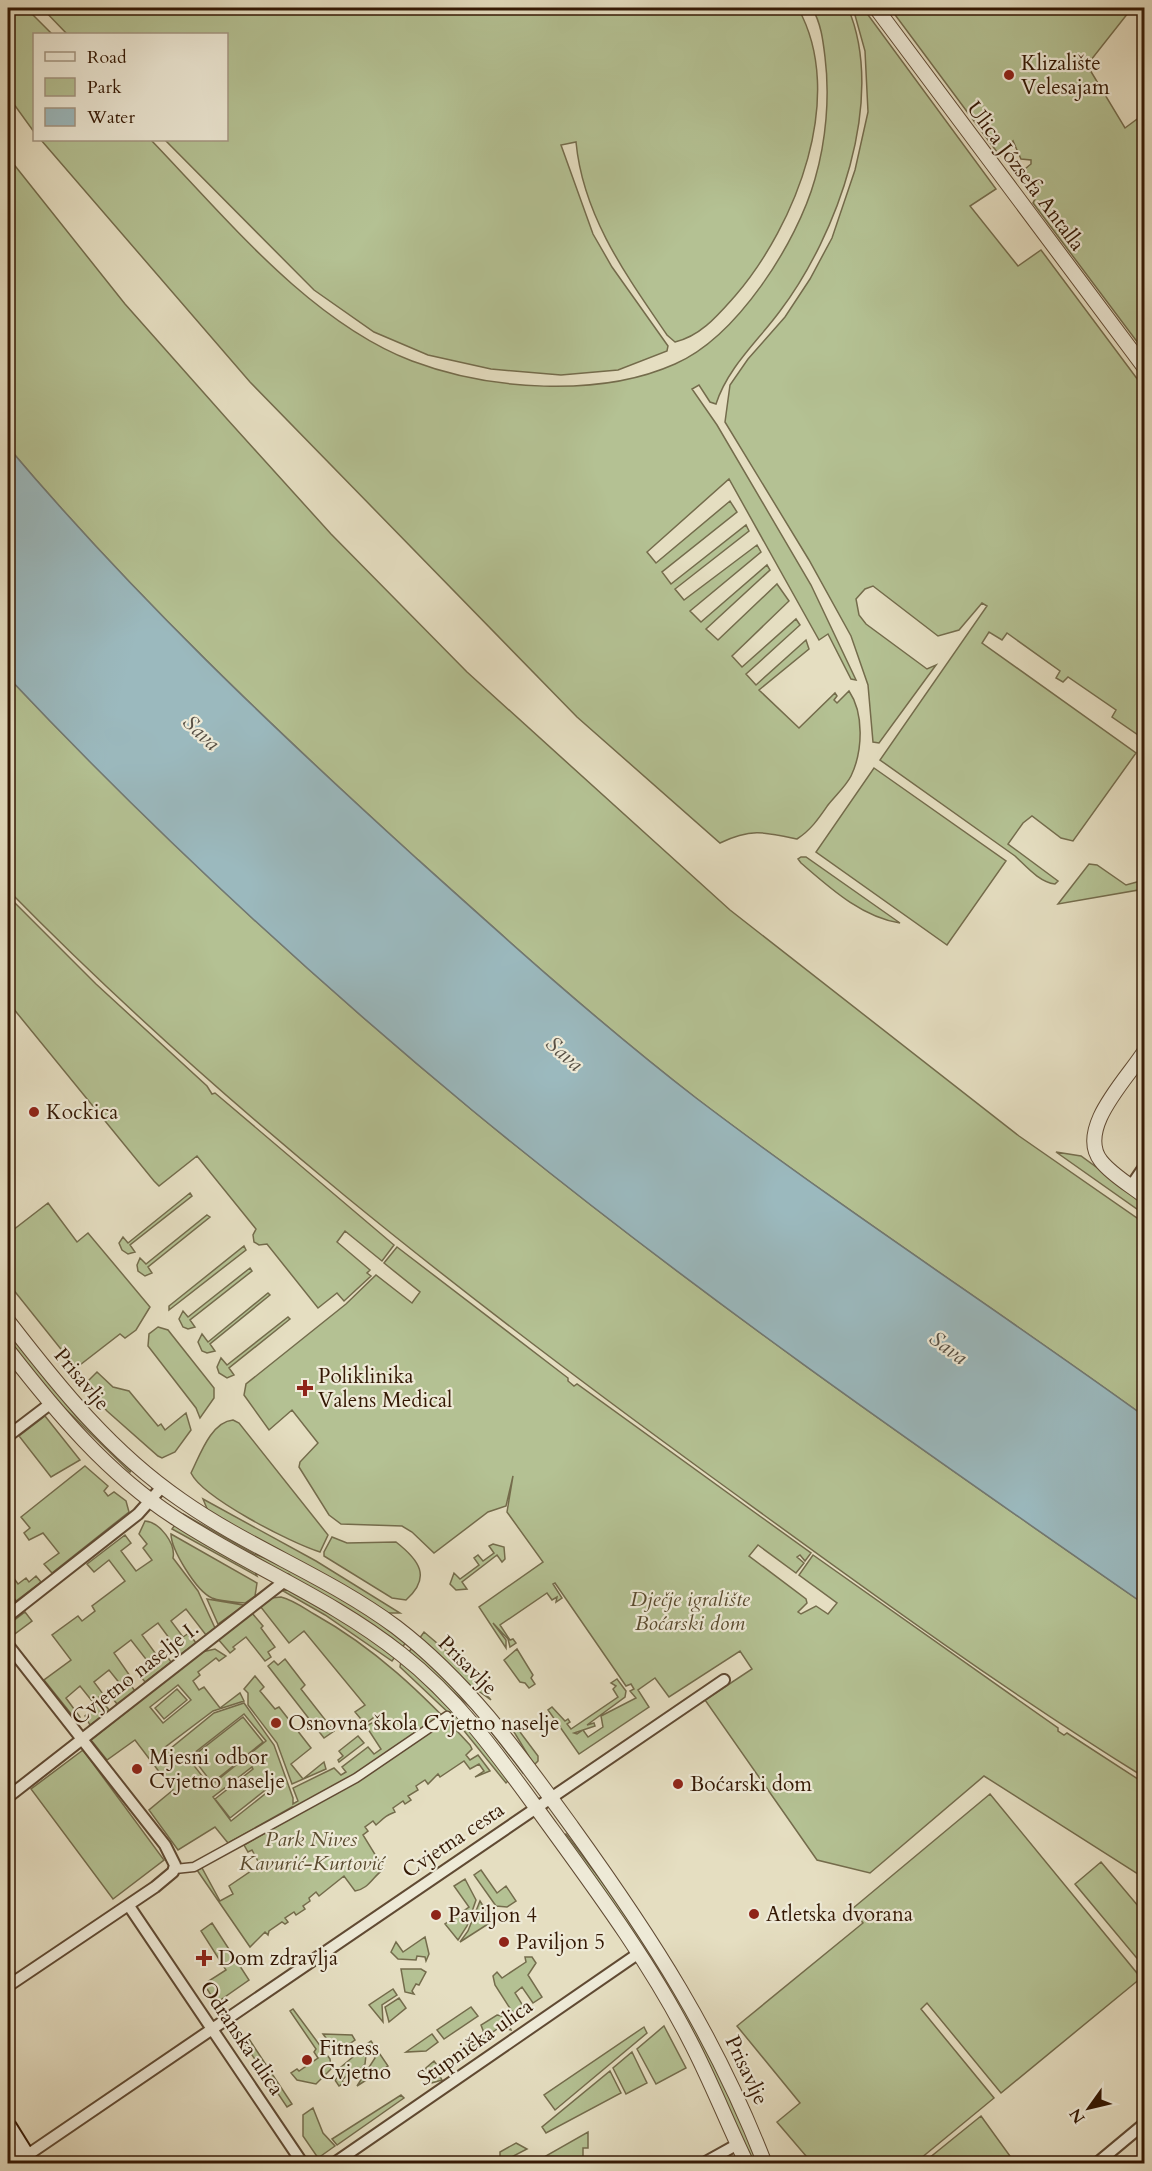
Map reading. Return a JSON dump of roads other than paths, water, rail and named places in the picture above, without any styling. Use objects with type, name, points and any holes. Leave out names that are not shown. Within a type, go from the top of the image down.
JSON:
[{"type":"main road","points":[[8,2127],[23,2161]]},
{"type":"main road","points":[[8,2156],[23,2161]]},
{"type":"street","name":"Ulica Józsefa Antalla","points":[[876,8],[1144,367]]},
{"type":"street","points":[[1144,1052],[1100,1117],[1093,1133],[1100,1160],[1144,1196]]},
{"type":"street","points":[[1131,1186],[1144,1167]]},
{"type":"street","name":"Prisavlje","points":[[8,1321],[93,1425],[162,1486],[220,1525],[346,1593],[419,1645],[482,1707],[551,1797],[656,1946],[689,2001],[729,2078],[765,2163]]},
{"type":"street","name":"Prisavlje","points":[[8,1350],[50,1404],[94,1453],[150,1501],[203,1535],[363,1625],[417,1667],[474,1726],[536,1808],[639,1953],[690,2041],[747,2163]]},
{"type":"street","points":[[8,1436],[50,1404]]},
{"type":"street","points":[[8,1616],[138,1515],[162,1486]]},
{"type":"street","name":"Cvjetno naselje I.","points":[[8,1797],[286,1580]]},
{"type":"street","points":[[8,1645],[165,1845],[174,1860],[175,1869]]},
{"type":"street","name":"Cvjetna cesta","points":[[23,2161],[212,2029],[724,1680]]},
{"type":"street","points":[[8,1986],[129,1906],[175,1869],[194,1867],[356,1778],[447,1716]]},
{"type":"street","name":"Odranska ulica","points":[[129,1906],[303,2163]]},
{"type":"street","name":"Stupnička ulica","points":[[333,2163],[639,1953]]},
{"type":"street","points":[[1096,2163],[1144,2124]]},
{"type":"street","points":[[706,2163],[738,2144]]},
{"type":"water","name":"Sava","points":[[8,447],[104,555],[257,710],[416,858],[589,1011],[660,1070],[751,1139],[1144,1416],[1144,1604],[803,1364],[553,1176],[411,1059],[233,901],[63,734],[8,677]]},
{"type":"place","name":"Klizalište Velesajam","points":[[1009,75]]},
{"type":"place","name":"Kockica","points":[[34,1112]]},
{"type":"place","name":"Poliklinika Valens Medical","points":[[305,1388]]},
{"type":"place","name":"Osnovna škola Cvjetno naselje","points":[[276,1723]]},
{"type":"place","name":"Mjesni odbor Cvjetno naselje","points":[[137,1769]]},
{"type":"place","name":"Boćarski dom","points":[[678,1784]]},
{"type":"place","name":"Atletska dvorana","points":[[754,1914]]},
{"type":"place","name":"Paviljon 4","points":[[436,1915]]},
{"type":"place","name":"Paviljon 5","points":[[504,1942]]},
{"type":"place","name":"Dom zdravlja","points":[[204,1958]]},
{"type":"place","name":"Fitness Cvjetno","points":[[307,2060]]},
{"type":"park label","name":"Dječje igralište Boćarski dom","points":[[690,1611]]},
{"type":"park label","name":"Park Nives Kavurić-Kurtović","points":[[311,1851]]}]
